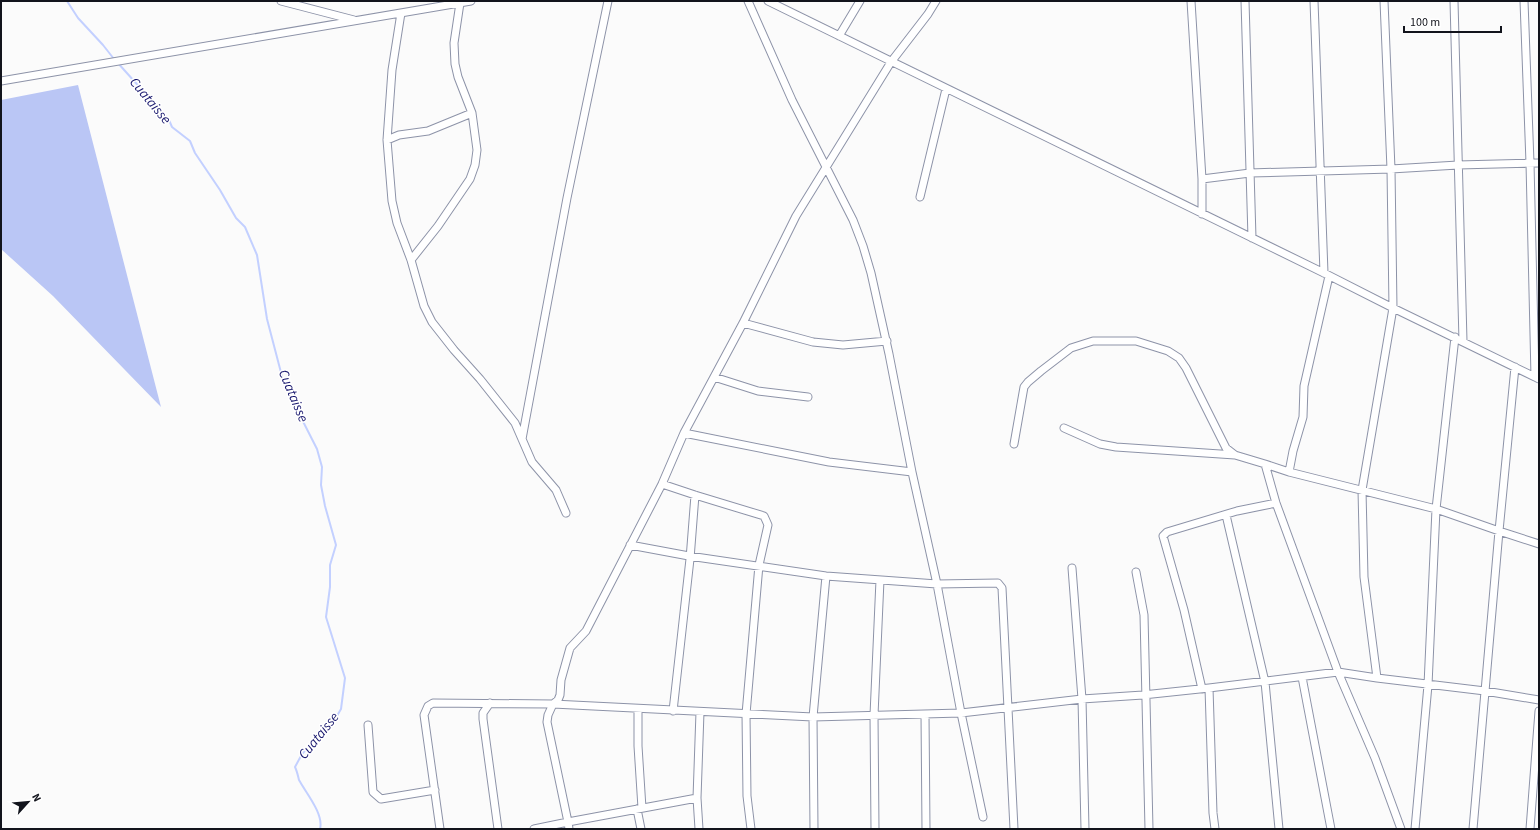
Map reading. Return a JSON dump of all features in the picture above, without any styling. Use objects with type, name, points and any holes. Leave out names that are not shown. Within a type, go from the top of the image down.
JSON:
[{"type":"street","points":[[281,1],[356,21]]},
{"type":"street","points":[[1,81],[471,1]]},
{"type":"street","points":[[522,439],[569,190],[608,1]]},
{"type":"street","points":[[748,1],[792,100],[853,220],[872,273],[912,472],[937,584],[961,713],[983,817]]},
{"type":"street","points":[[768,1],[1537,378],[1524,1]]},
{"type":"street","points":[[838,36],[860,1]]},
{"type":"street","points":[[568,825],[547,722],[548,715],[553,704],[558,700],[560,695],[561,680],[570,648],[586,631],[662,484],[684,433],[743,323],[796,216],[891,62],[928,14],[936,1]]},
{"type":"street","points":[[1191,1],[1202,179],[1202,214]]},
{"type":"street","points":[[1245,1],[1252,238]]},
{"type":"street","points":[[1289,472],[1304,417],[1304,386],[1327,274],[1320,171],[1314,1]]},
{"type":"street","points":[[1377,678],[1364,577],[1362,490],[1393,308],[1391,169],[1384,1]]},
{"type":"street","points":[[1454,1],[1463,341]]},
{"type":"street","points":[[411,260],[438,226],[470,179],[475,165],[477,150],[472,113],[458,77],[455,64],[454,44],[460,3]]},
{"type":"street","points":[[401,13],[392,70],[387,140],[392,201],[397,223],[411,260],[424,306],[432,322],[515,423],[532,462],[556,490],[566,513]]},
{"type":"street","points":[[920,197],[946,89]]},
{"type":"street","points":[[387,140],[399,136],[428,131],[472,113]]},
{"type":"street","points":[[1202,179],[1250,174],[1539,163]]},
{"type":"street","points":[[743,323],[814,342],[843,345],[887,342]]},
{"type":"street","points":[[1415,829],[1428,685],[1436,509],[1455,337]]},
{"type":"street","points":[[1014,444],[1023,392],[1028,382],[1066,352],[1077,346],[1093,341],[1136,340],[1168,351],[1179,358],[1186,368],[1224,445],[1228,451],[1235,455]]},
{"type":"street","points":[[1473,829],[1515,367]]},
{"type":"street","points":[[714,377],[758,390],[808,397]]},
{"type":"street","points":[[1064,428],[1100,444],[1116,447],[1235,455],[1289,472],[1436,509],[1539,544]]},
{"type":"street","points":[[684,433],[829,462],[912,472]]},
{"type":"street","points":[[1265,464],[1276,503],[1338,672],[1375,758],[1401,829]]},
{"type":"street","points":[[662,484],[695,496],[764,516],[767,522],[767,529],[759,565],[746,714],[747,796],[751,829]]},
{"type":"street","points":[[673,711],[695,496]]},
{"type":"street","points":[[1215,829],[1205,688],[1163,536],[1167,532],[1238,511],[1276,503]]},
{"type":"street","points":[[1226,515],[1265,682],[1279,829]]},
{"type":"street","points":[[630,545],[690,556],[826,576],[937,584],[995,583],[1000,585],[1014,829]]},
{"type":"street","points":[[1072,568],[1082,699],[1085,829]]},
{"type":"street","points":[[1136,572],[1144,615],[1150,829]]},
{"type":"street","points":[[814,829],[813,717],[826,576]]},
{"type":"street","points":[[875,829],[874,715],[880,580]]},
{"type":"street","points":[[440,829],[424,715],[428,706],[433,703],[553,704],[813,717],[961,713],[1082,699],[1147,695],[1265,682],[1338,672],[1428,685],[1485,691],[1539,700]]},
{"type":"street","points":[[1302,677],[1331,829]]},
{"type":"street","points":[[490,703],[484,713],[483,719],[498,829]]},
{"type":"street","points":[[638,709],[639,809],[641,829]]},
{"type":"street","points":[[1530,829],[1539,711]]},
{"type":"street","points":[[699,829],[697,798],[700,712]]},
{"type":"street","points":[[925,714],[926,829]]},
{"type":"street","points":[[368,726],[373,792],[376,796],[381,799],[435,790]]},
{"type":"street","points":[[534,829],[568,825],[697,798]]},
{"type":"shaded area","points":[[78,85],[161,407],[53,296],[1,249],[1,100]]},
{"type":"waterway","name":"Cuataisse","points":[[67,1],[78,18],[114,59]]},
{"type":"waterway","name":"Cuataisse","points":[[117,62],[169,120],[172,127],[190,141],[195,153],[220,190],[236,218],[245,227],[257,255],[267,319],[284,384],[317,449],[322,467],[321,485],[325,506],[336,545],[330,565],[330,587],[326,617],[345,678],[341,709],[334,721],[302,754],[295,767],[299,780],[317,810],[321,823],[320,829]]}]
